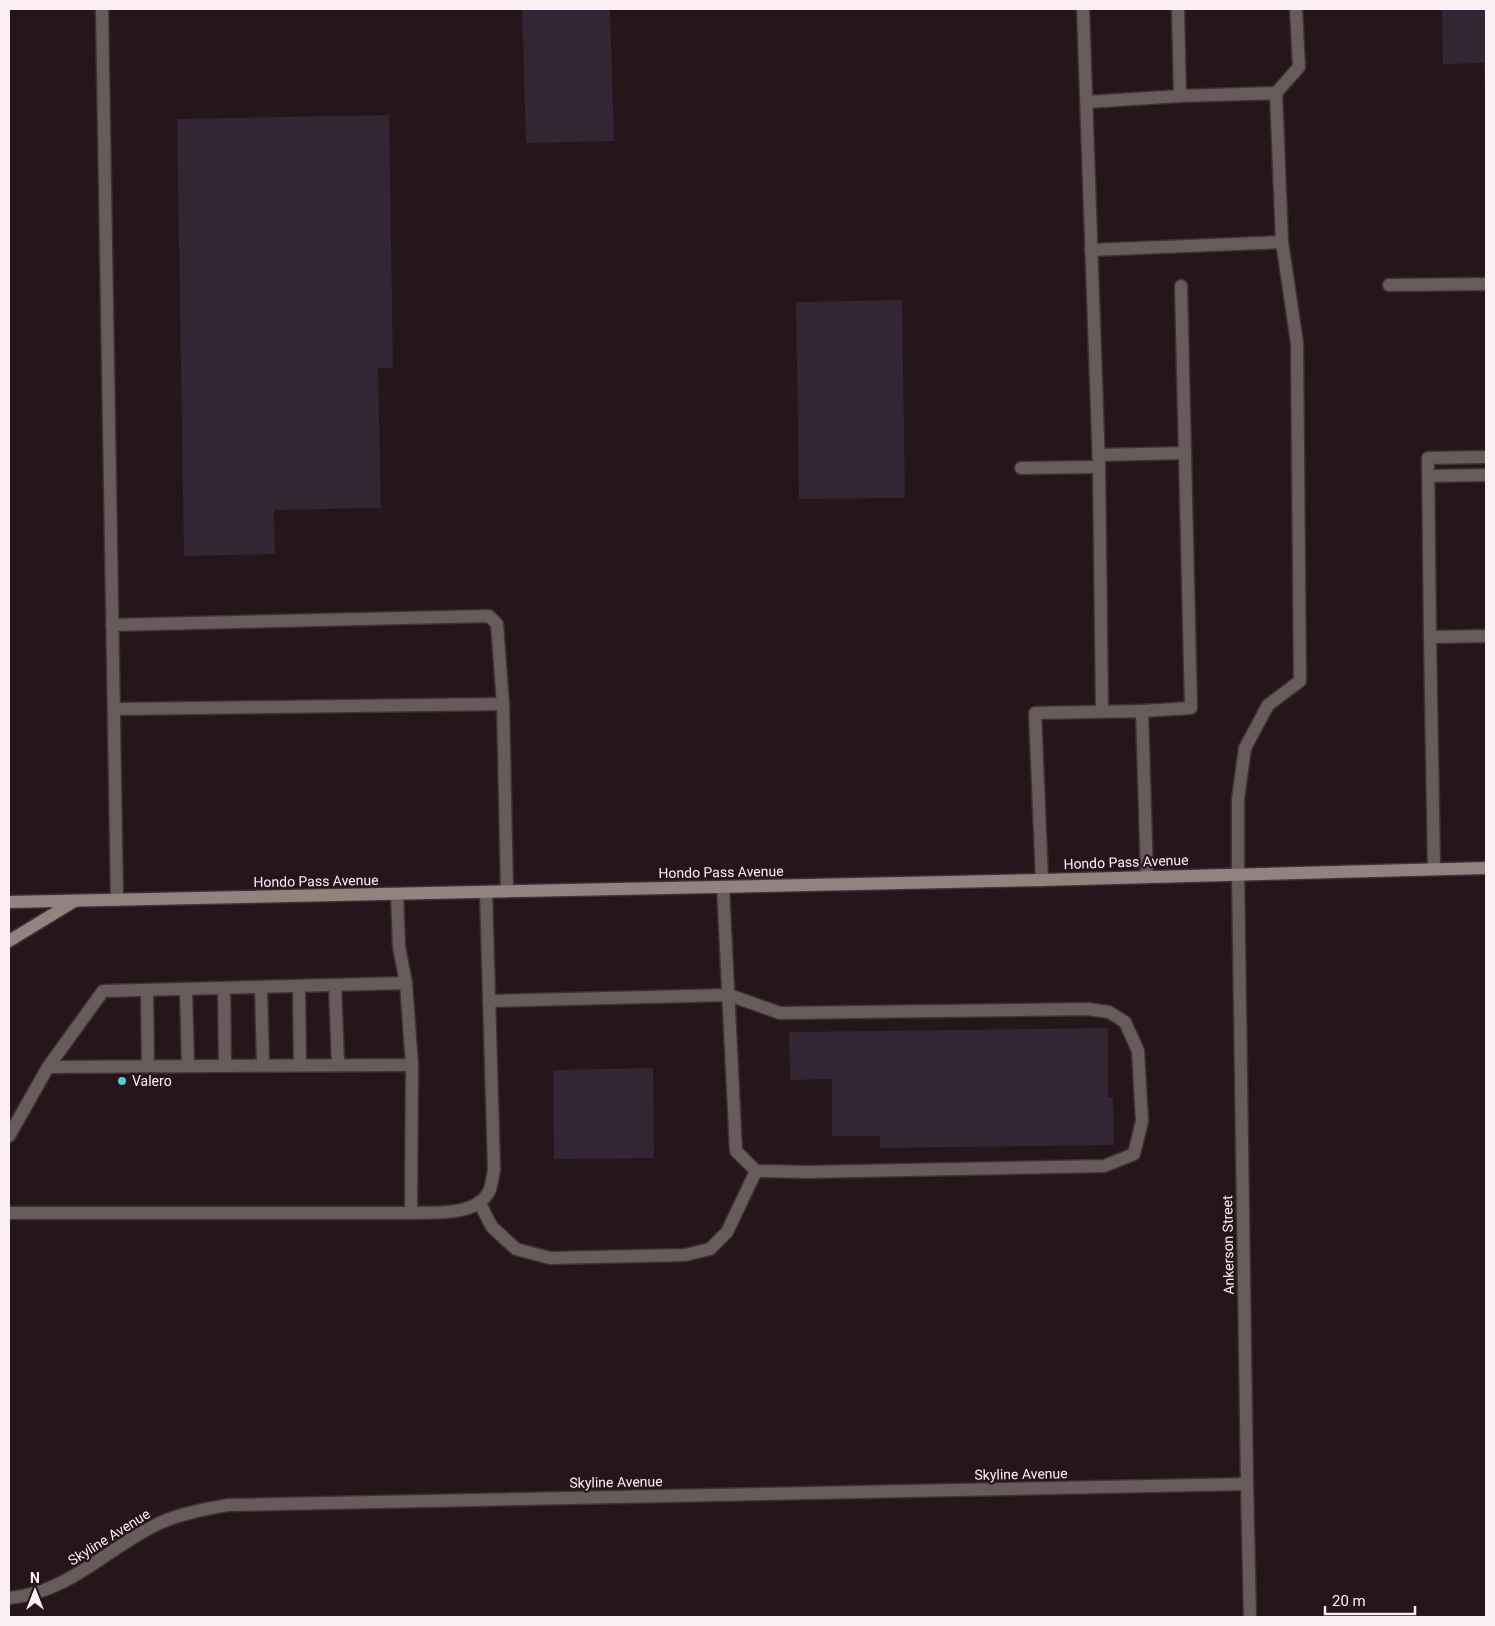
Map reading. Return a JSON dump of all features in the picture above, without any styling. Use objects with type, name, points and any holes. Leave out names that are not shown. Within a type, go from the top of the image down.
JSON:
[{"type":"main road","name":"Hondo Pass Avenue","points":[[9,902],[1042,880],[1238,873],[1486,868]]},
{"type":"main road","points":[[9,941],[74,901]]},
{"type":"street","points":[[102,9],[117,900]]},
{"type":"street","points":[[1083,9],[1099,461],[1102,711]]},
{"type":"street","points":[[1178,9],[1180,96]]},
{"type":"street","points":[[1091,250],[1282,242],[1276,93],[1299,67],[1296,9]]},
{"type":"street","points":[[1087,102],[1180,96],[1276,93]]},
{"type":"street","name":"Ankerson Street","points":[[1250,1617],[1238,799],[1245,748],[1268,705],[1300,681],[1297,343],[1282,242]]},
{"type":"street","points":[[1389,284],[1486,284]]},
{"type":"street","points":[[1042,880],[1035,713],[1191,708],[1181,286]]},
{"type":"street","points":[[1020,468],[1185,453]]},
{"type":"street","points":[[1434,869],[1428,458],[1486,458]]},
{"type":"street","points":[[1429,476],[1486,475]]},
{"type":"street","points":[[112,625],[489,616],[497,624],[503,704],[507,891]]},
{"type":"street","points":[[1430,637],[1486,636]]},
{"type":"street","points":[[114,709],[503,704]]},
{"type":"street","points":[[1142,711],[1147,877]]},
{"type":"street","points":[[489,1001],[729,995],[780,1013],[1087,1009],[1109,1012],[1125,1022],[1138,1051],[1142,1121],[1134,1154],[1104,1166],[808,1172],[756,1171],[736,1151],[729,995],[723,887]]},
{"type":"street","points":[[9,1213],[410,1213],[459,1211],[479,1202],[490,1190],[494,1169],[486,892]]},
{"type":"street","points":[[397,894],[400,947],[406,983],[412,1065],[410,1213]]},
{"type":"street","points":[[9,1136],[48,1067],[102,991],[406,983]]},
{"type":"street","points":[[335,985],[338,1064]]},
{"type":"street","points":[[299,986],[300,1065]]},
{"type":"street","points":[[261,987],[263,1065]]},
{"type":"street","points":[[224,988],[225,1065]]},
{"type":"street","points":[[186,989],[188,1066]]},
{"type":"street","points":[[147,990],[148,1066]]},
{"type":"street","points":[[48,1067],[412,1065]]},
{"type":"street","points":[[479,1202],[492,1227],[516,1249],[550,1258],[685,1255],[710,1249],[727,1232],[756,1171]]},
{"type":"street","name":"Skyline Avenue","points":[[9,1598],[61,1584],[161,1522],[193,1511],[228,1505],[1247,1484]]},
{"type":"building","points":[[522,9],[610,9],[614,141],[526,143]]},
{"type":"building","points":[[1442,9],[1486,9],[1486,128],[1484,63],[1443,64]]},
{"type":"building","points":[[389,115],[393,368],[378,368],[381,508],[274,510],[275,554],[184,556],[177,119]]},
{"type":"building","points":[[902,300],[905,498],[799,499],[796,302]]},
{"type":"building","points":[[1108,1028],[1108,1097],[1113,1097],[1114,1145],[880,1148],[880,1136],[832,1136],[832,1079],[790,1080],[789,1032]]},
{"type":"building","points":[[653,1068],[654,1158],[554,1159],[553,1070]]},
{"type":"place","name":"Valero","points":[[122,1081]]}]
